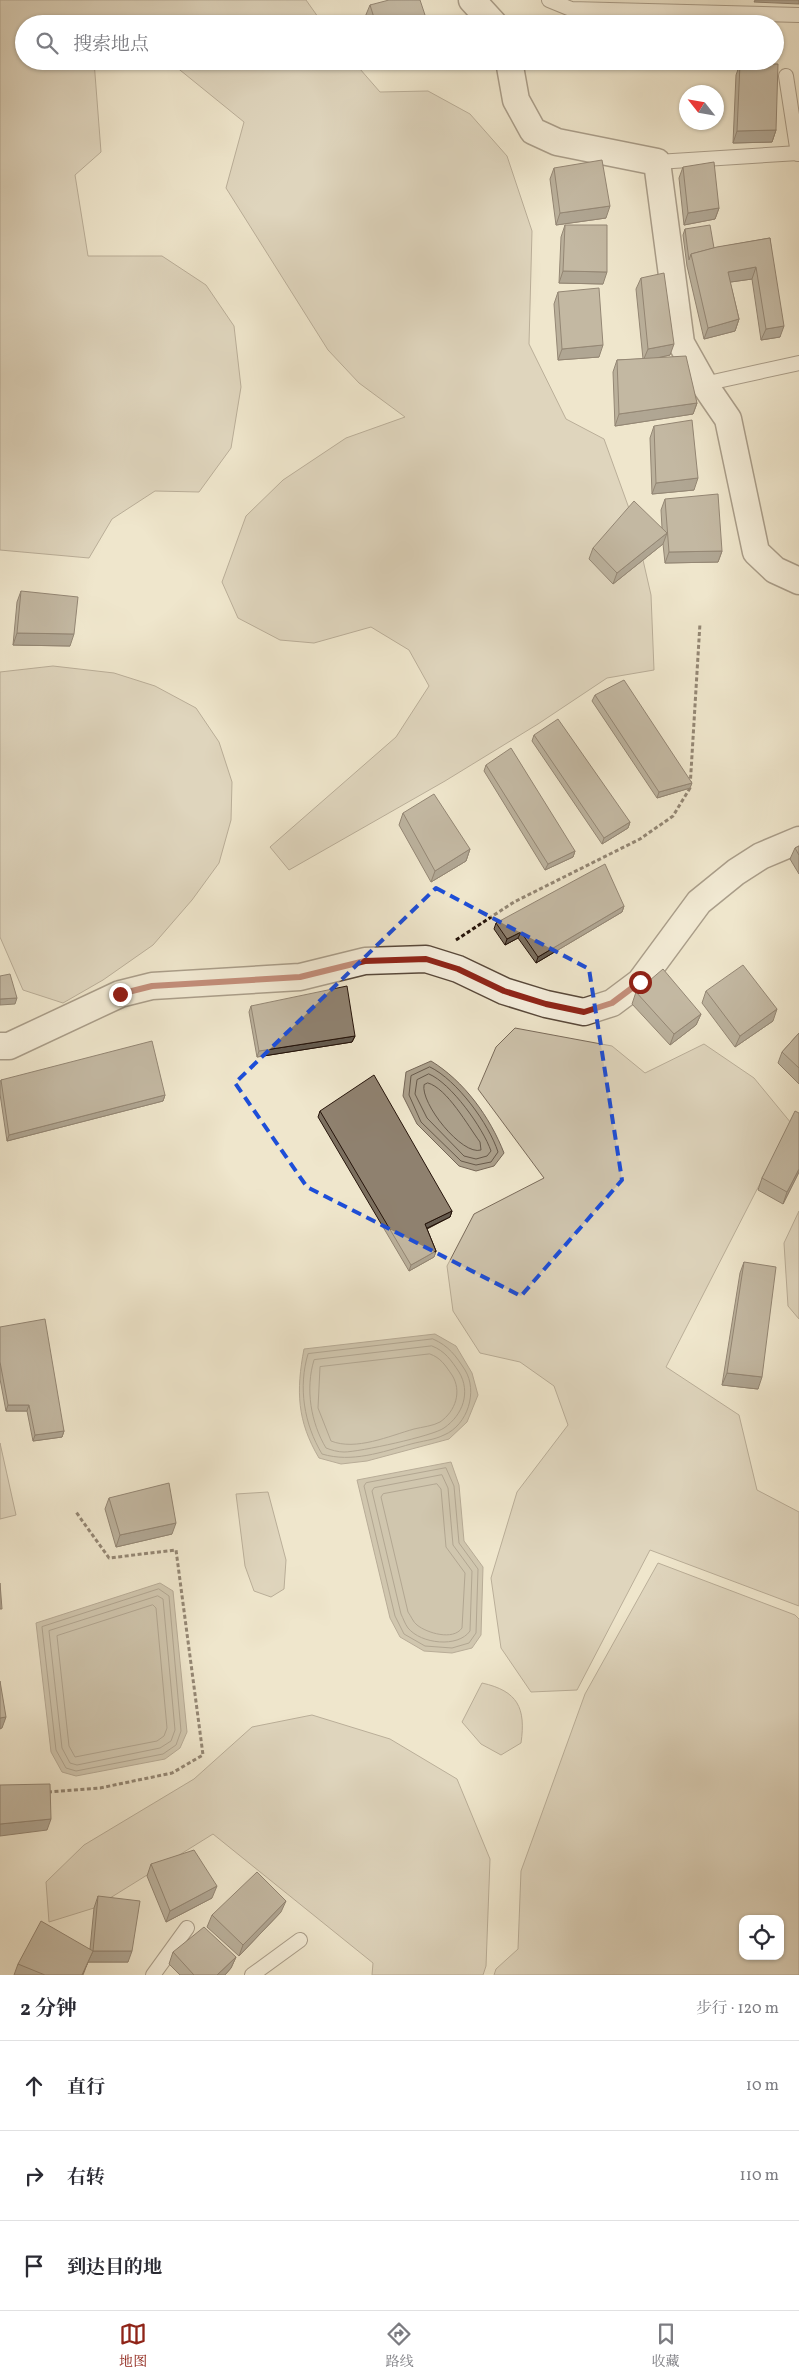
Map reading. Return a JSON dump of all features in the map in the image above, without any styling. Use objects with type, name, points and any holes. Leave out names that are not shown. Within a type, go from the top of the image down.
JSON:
[{"type":"street","points":[[472,0],[486,15]]},
{"type":"street","points":[[511,70],[516,100],[533,131],[557,142],[657,162],[681,343],[704,384],[728,419],[756,552],[775,570],[799,581]]},
{"type":"street","points":[[0,1046],[9,1046],[120,994],[152,986],[300,977],[365,961],[426,959],[458,969],[504,991],[546,1004],[584,1012],[612,1003],[640,982],[698,902],[736,872],[761,856],[799,840]]},
{"type":"lane","points":[[549,0],[571,9],[687,6],[799,15]]},
{"type":"lane","points":[[657,162],[798,154],[786,76]]},
{"type":"lane","points":[[704,384],[799,363]]},
{"type":"lane","points":[[153,1975],[187,1928]]},
{"type":"lane","points":[[252,1975],[300,1940]]},
{"type":"path","points":[[426,959],[514,902],[640,839],[673,816],[690,788],[700,623]]},
{"type":"path","points":[[46,1792],[100,1788],[172,1773],[202,1755],[176,1550],[109,1558],[76,1512]]},
{"type":"highlighted area","points":[[436,888],[589,969],[622,1180],[521,1296],[307,1187],[235,1083]]},
{"type":"shaded area","points":[[0,0],[306,0],[317,15],[15,15],[15,70],[95,70],[101,152],[75,175],[88,256],[162,256],[206,285],[234,326],[241,387],[231,448],[199,492],[155,491],[112,519],[89,558],[0,550]]},
{"type":"shaded area","points":[[180,70],[361,70],[380,92],[428,91],[470,114],[507,156],[532,231],[529,344],[566,419],[604,439],[635,525],[651,595],[654,670],[607,678],[538,724],[445,781],[289,870],[270,847],[396,737],[429,686],[409,650],[371,627],[314,643],[280,640],[238,618],[222,582],[246,516],[283,480],[346,438],[405,417],[359,383],[328,350],[226,188],[244,122]]},
{"type":"shaded area","points":[[53,666],[114,673],[155,686],[196,708],[219,742],[232,782],[231,820],[219,863],[192,900],[153,945],[103,980],[63,1003],[23,990],[0,937],[0,672]]},
{"type":"shaded area","points":[[515,1028],[612,1046],[645,1073],[704,1044],[754,1078],[791,1123],[666,1367],[739,1415],[757,1490],[799,1512],[799,1606],[650,1550],[577,1690],[531,1692],[501,1648],[491,1578],[517,1492],[568,1425],[554,1386],[520,1362],[480,1353],[453,1311],[447,1266],[474,1214],[544,1178],[478,1089],[496,1047]]},
{"type":"shaded area","points":[[799,1211],[799,1319],[788,1306],[784,1243]]},
{"type":"shaded area","points":[[0,1443],[16,1515],[0,1519]]},
{"type":"shaded area","points":[[268,1492],[286,1560],[284,1589],[271,1597],[254,1591],[245,1566],[236,1494]]},
{"type":"shaded area","points":[[658,1563],[795,1615],[799,1619],[799,1975],[494,1975],[496,1969],[518,1949],[521,1871],[585,1694]]},
{"type":"shaded area","points":[[482,1683],[494,1686],[511,1696],[517,1703],[520,1711],[522,1720],[521,1743],[501,1755],[481,1744],[462,1722]]},
{"type":"shaded area","points":[[312,1715],[390,1739],[457,1779],[490,1859],[486,1966],[483,1975],[372,1975],[373,1963],[213,1834],[94,1908],[49,1922],[46,1882],[84,1845],[194,1779],[252,1727]]},
{"type":"water","points":[[431,1061],[465,1089],[491,1126],[504,1153],[494,1166],[476,1171],[459,1166],[417,1124],[403,1096],[406,1072]]},
{"type":"water","points":[[435,1334],[456,1346],[472,1373],[478,1395],[467,1422],[449,1439],[367,1461],[341,1464],[319,1458],[306,1431],[300,1405],[301,1364],[304,1349]]},
{"type":"water","points":[[451,1462],[459,1485],[464,1541],[483,1567],[481,1635],[472,1648],[452,1653],[424,1651],[400,1637],[390,1618],[357,1480]]},
{"type":"water","points":[[160,1583],[173,1591],[187,1732],[180,1748],[165,1759],[76,1776],[62,1772],[51,1752],[36,1623]]},
{"type":"building","points":[[389,0],[420,0],[425,15],[373,15],[370,5]]},
{"type":"building","points":[[740,70],[778,70],[776,130],[737,131]]},
{"type":"building","points":[[602,160],[610,206],[560,213],[554,168]]},
{"type":"building","points":[[714,162],[719,208],[688,213],[683,167]]},
{"type":"building","points":[[565,225],[607,225],[607,272],[563,271]]},
{"type":"building","points":[[710,225],[714,248],[691,254],[689,260],[685,229]]},
{"type":"building","points":[[770,238],[784,326],[766,329],[756,267],[728,272],[739,319],[708,328],[691,254],[717,247]]},
{"type":"building","points":[[664,273],[674,344],[648,349],[641,278]]},
{"type":"building","points":[[599,288],[603,345],[562,349],[558,292]]},
{"type":"building","points":[[686,356],[697,403],[619,414],[617,360]]},
{"type":"building","points":[[692,420],[698,478],[656,483],[654,426]]},
{"type":"building","points":[[718,494],[722,551],[669,552],[665,499]]},
{"type":"building","points":[[634,501],[667,533],[617,573],[593,548]]},
{"type":"building","points":[[21,591],[78,597],[74,634],[17,633]]},
{"type":"building","points":[[624,680],[692,783],[659,792],[595,695]]},
{"type":"building","points":[[558,719],[630,822],[604,838],[534,735]]},
{"type":"building","points":[[511,748],[575,851],[548,864],[486,765]]},
{"type":"building","points":[[434,794],[470,849],[435,871],[403,813]]},
{"type":"building","points":[[799,846],[799,855],[795,848]]},
{"type":"building","points":[[605,864],[624,906],[538,957],[521,932],[507,939],[496,923]]},
{"type":"building","points":[[743,965],[777,1009],[740,1036],[706,991]]},
{"type":"building","points":[[663,969],[701,1014],[674,1034],[636,992]]},
{"type":"building","points":[[10,974],[17,998],[0,999],[0,976]]},
{"type":"building","points":[[347,986],[355,1036],[259,1051],[251,1006]]},
{"type":"building","points":[[799,1033],[799,1068],[782,1052]]},
{"type":"building","points":[[152,1041],[165,1095],[9,1135],[1,1080]]},
{"type":"building","points":[[374,1075],[452,1211],[425,1224],[436,1251],[411,1265],[320,1111]]},
{"type":"building","points":[[795,1111],[799,1113],[799,1169],[787,1192],[762,1178]]},
{"type":"building","points":[[744,1262],[776,1267],[762,1377],[727,1373]]},
{"type":"building","points":[[45,1319],[64,1431],[35,1435],[29,1405],[8,1405],[0,1362],[0,1327]]},
{"type":"building","points":[[169,1483],[176,1523],[120,1535],[109,1498]]},
{"type":"building","points":[[0,1583],[2,1609],[0,1609]]},
{"type":"building","points":[[0,1681],[6,1717],[0,1718]]},
{"type":"building","points":[[50,1784],[51,1819],[0,1824],[0,1785]]},
{"type":"building","points":[[194,1850],[217,1886],[170,1911],[151,1864]]},
{"type":"building","points":[[257,1872],[286,1901],[243,1945],[212,1915]]},
{"type":"building","points":[[98,1896],[140,1901],[132,1951],[93,1951]]},
{"type":"building","points":[[41,1921],[93,1951],[82,1975],[45,1975],[18,1964]]},
{"type":"building","points":[[204,1927],[236,1957],[217,1975],[194,1975],[173,1952]]},
{"type":"route","points":[[120,994],[152,986],[300,977],[365,961],[426,959],[458,969],[504,991],[546,1004],[584,1012],[612,1003],[640,982]]}]
